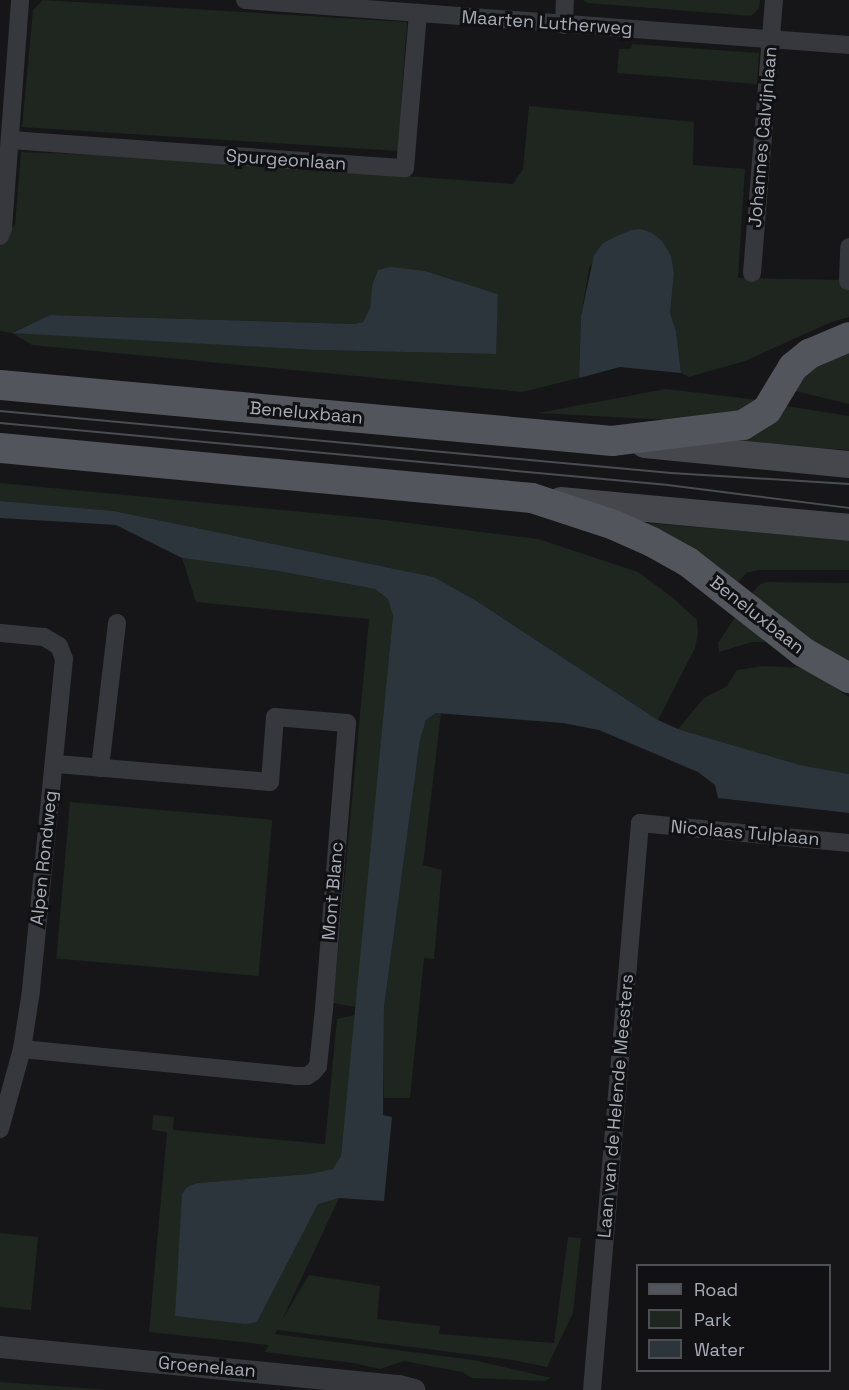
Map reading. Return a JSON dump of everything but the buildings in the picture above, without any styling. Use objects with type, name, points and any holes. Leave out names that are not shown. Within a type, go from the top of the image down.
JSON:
[{"type":"main road","name":"Beneluxbaan","points":[[612,441],[743,425],[767,410],[793,367],[809,354],[849,337]]},
{"type":"main road","name":"Beneluxbaan","points":[[0,385],[849,464]]},
{"type":"main road","name":"Beneluxbaan","points":[[0,448],[849,527]]},
{"type":"main road","name":"Beneluxbaan","points":[[532,498],[614,525],[652,542],[687,562],[803,652],[849,678]]},
{"type":"street","points":[[0,236],[3,228],[20,0]]},
{"type":"street","name":"Maarten Lutherweg","points":[[245,0],[849,45]]},
{"type":"street","points":[[564,25],[565,0]]},
{"type":"street","name":"Johannes Calvijnlaan","points":[[752,273],[774,0]]},
{"type":"street","name":"Spurgeonlaan","points":[[10,140],[405,168],[418,13]]},
{"type":"street","points":[[848,280],[849,248]]},
{"type":"street","points":[[100,768],[117,623]]},
{"type":"street","name":"Alpen Rondweg","points":[[0,633],[44,637],[59,646],[64,659],[32,991],[22,1049],[0,1129]]},
{"type":"street","name":"Mont Blanc","points":[[22,1049],[297,1076],[307,1076],[318,1066],[347,723],[275,717],[270,783],[54,764]]},
{"type":"street","name":"Nicolaas Tulplaan","points":[[640,823],[849,843]]},
{"type":"street","name":"Laan van de Helende Meesters","points":[[592,1390],[640,823]]},
{"type":"street","name":"Groenelaan","points":[[0,1347],[304,1376],[399,1386],[414,1390]]},
{"type":"green space","points":[[43,0],[407,22],[398,151],[22,127],[33,10]]},
{"type":"green space","points":[[583,0],[760,0],[759,8],[751,16],[588,3]]},
{"type":"green space","points":[[632,44],[759,53],[757,84],[617,73],[619,49],[631,49]]},
{"type":"green space","points":[[529,106],[694,122],[693,165],[745,169],[738,278],[849,280],[849,317],[829,323],[745,361],[689,377],[681,373],[676,331],[670,313],[674,274],[631,230],[603,243],[589,269],[581,316],[579,378],[522,392],[32,345],[12,333],[0,331],[0,241],[15,225],[21,152],[148,157],[513,184],[523,169]],"holes":[[[425,271],[498,294],[495,354],[315,350],[13,332],[50,315],[355,324],[363,322],[370,308],[372,286]]]},
{"type":"green space","points":[[849,346],[849,404],[791,390],[806,365]]},
{"type":"green space","points":[[666,389],[759,400],[751,409],[687,421],[538,413]]},
{"type":"green space","points":[[780,405],[849,416],[849,450],[713,441]]},
{"type":"green space","points":[[0,483],[376,519],[538,539],[638,572],[672,597],[697,620],[698,634],[695,648],[658,720],[475,600],[434,577],[114,511],[0,501]]},
{"type":"green space","points":[[635,522],[849,540],[849,570],[759,570],[746,573],[735,586]]},
{"type":"green space","points":[[182,558],[278,571],[375,589],[389,599],[393,615],[356,1007],[333,1003],[369,619],[196,602]]},
{"type":"green space","points":[[766,582],[849,583],[849,667],[748,598],[759,585]]},
{"type":"green space","points":[[736,616],[769,642],[752,642],[719,652],[718,643]]},
{"type":"green space","points":[[763,666],[805,668],[849,697],[849,774],[800,765],[678,729],[704,698],[727,686],[737,670]]},
{"type":"green space","points":[[436,713],[441,713],[423,865],[442,870],[434,959],[424,958],[410,1098],[384,1098],[384,1007],[420,740],[426,720]]},
{"type":"green space","points":[[70,802],[272,820],[259,976],[56,958]]},
{"type":"green space","points":[[355,1015],[341,1156],[338,1164],[333,1169],[309,1174],[197,1183],[187,1187],[257,1322],[318,1204],[328,1199],[339,1198],[282,1320],[309,1275],[380,1286],[377,1319],[440,1326],[439,1334],[554,1343],[568,1237],[581,1238],[573,1313],[547,1367],[513,1360],[277,1330],[275,1334],[473,1360],[551,1378],[545,1381],[472,1378],[462,1372],[404,1361],[380,1369],[353,1363],[265,1352],[269,1345],[149,1332],[167,1132],[152,1130],[153,1115],[174,1117],[173,1130],[325,1144],[337,1019]]},
{"type":"green space","points":[[0,1233],[38,1237],[31,1310],[0,1307]]},
{"type":"green space","points":[[0,1382],[110,1390],[0,1390]]},
{"type":"water","points":[[641,229],[652,233],[662,241],[671,256],[674,274],[670,313],[676,331],[681,373],[620,367],[579,378],[581,316],[594,255],[603,243],[631,230]]},
{"type":"water","points":[[390,267],[425,271],[498,294],[496,354],[315,350],[12,333],[50,315],[355,324],[363,322],[370,308],[372,286],[378,270]]},
{"type":"water","points":[[0,501],[114,511],[434,577],[475,600],[658,720],[678,729],[800,765],[849,774],[849,813],[718,798],[715,785],[698,772],[599,730],[563,723],[436,713],[426,720],[420,740],[384,1007],[383,1115],[392,1117],[384,1201],[339,1198],[318,1204],[257,1322],[246,1324],[175,1316],[182,1194],[187,1187],[197,1183],[309,1174],[333,1169],[341,1156],[393,615],[388,599],[375,589],[278,571],[182,558],[116,525],[0,518]]},
{"type":"tram line","points":[[0,411],[671,473],[849,484]]},
{"type":"tram line","points":[[0,423],[668,485],[849,508]]}]
